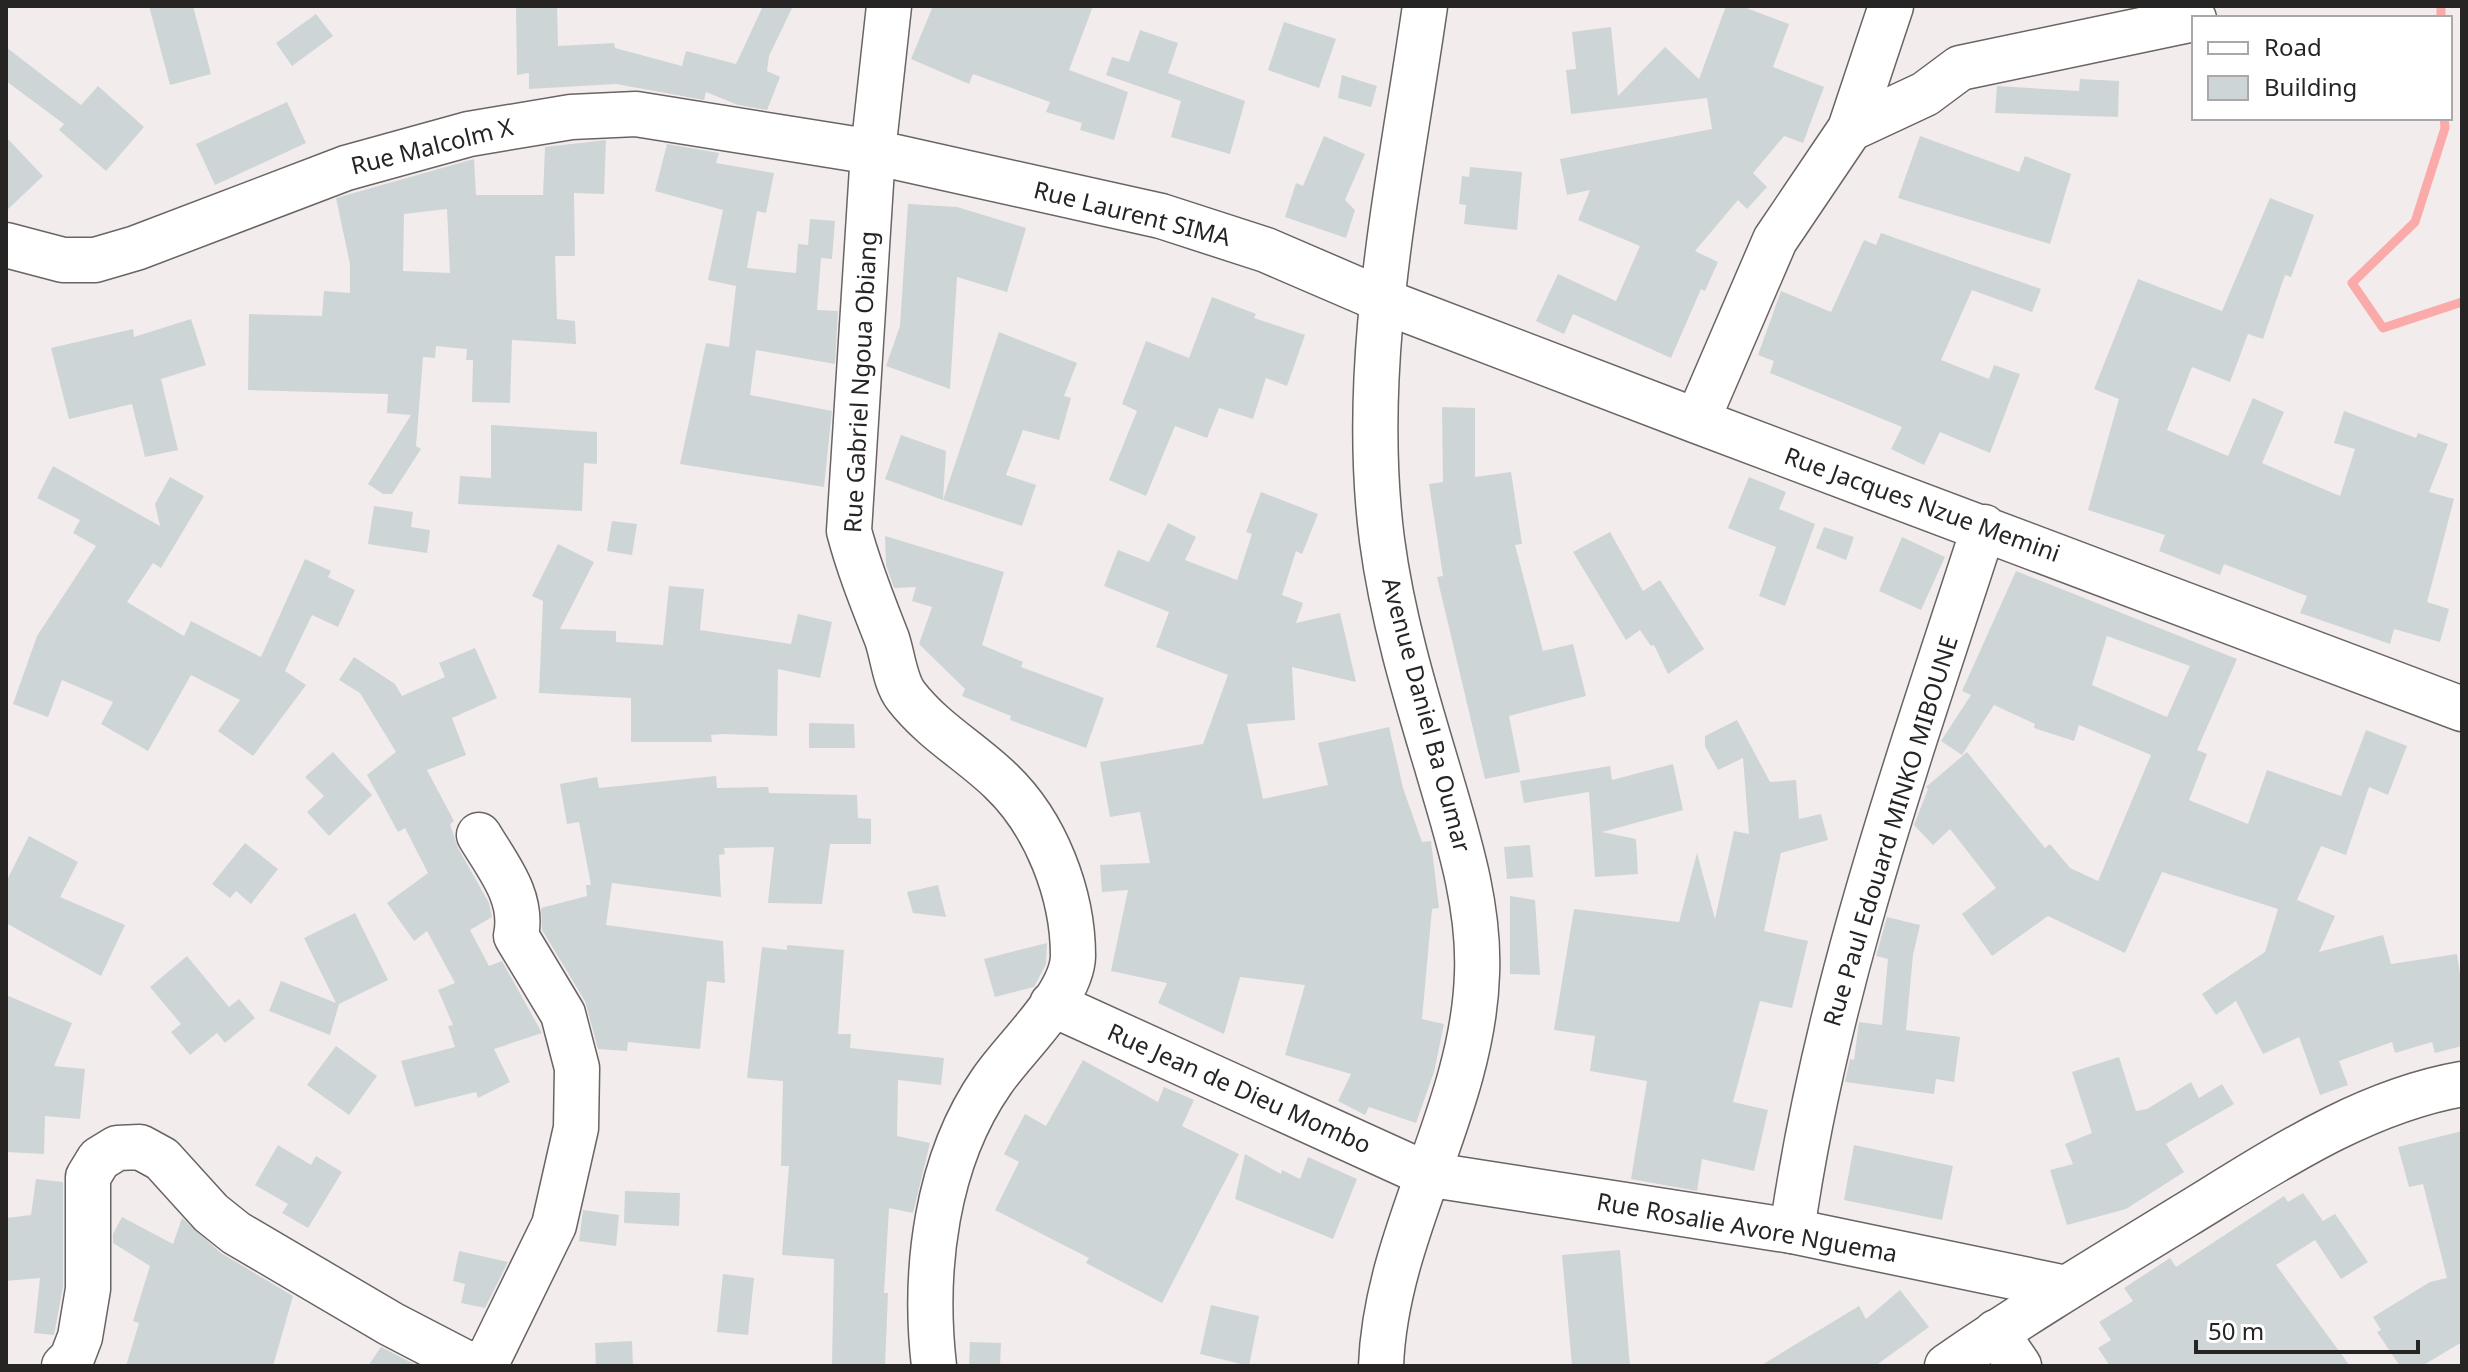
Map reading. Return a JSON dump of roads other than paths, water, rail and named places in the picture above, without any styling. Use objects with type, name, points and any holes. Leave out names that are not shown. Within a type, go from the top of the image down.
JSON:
[{"type":"street","name":"Rue Gabriel Ngoua Obiang","points":[[889,6],[873,152],[849,531],[862,581],[904,693],[936,729],[1002,782],[1022,806],[1060,873],[1073,957],[1067,983],[990,1083],[968,1124],[949,1173],[935,1230],[932,1284],[934,1366]]},
{"type":"street","name":"Avenue Daniel Ba Oumar","points":[[1381,1366],[1387,1319],[1426,1174],[1466,1055],[1477,974],[1474,917],[1464,858],[1409,669],[1382,541],[1374,429],[1384,300],[1425,6]]},
{"type":"street","points":[[1697,421],[1775,240],[1850,129],[1891,6]]},
{"type":"street","points":[[1850,129],[1925,94],[1960,68],[2192,19]]},
{"type":"street","name":"Rue Malcolm X","points":[[6,245],[63,260],[95,260],[136,248],[346,168],[469,134],[571,117],[636,114],[873,152]]},
{"type":"street","name":"Rue Laurent SIMA","points":[[873,152],[1161,216],[1266,250],[1384,300]]},
{"type":"street","name":"Rue Jacques Nzue Memini","points":[[1384,300],[2462,709]]},
{"type":"street","name":"Rue Paul Edouard MINKO MIBOUNE","points":[[1792,1231],[1823,1058],[1876,862],[1984,527]]},
{"type":"street","points":[[64,1366],[72,1358],[80,1337],[88,1289],[88,1177],[99,1159],[117,1148],[140,1147],[162,1159],[211,1213],[236,1233],[391,1324],[470,1365],[486,1364],[554,1225],[576,1128],[577,1068],[563,1014],[516,936],[519,921],[514,893],[479,835]]},
{"type":"street","name":"Rue Jean de Dieu Mombo","points":[[1052,1004],[1426,1174]]},
{"type":"street","points":[[1947,1366],[2008,1349],[2066,1288],[2327,1131],[2430,1090],[2462,1084]]},
{"type":"street","name":"Rue Rosalie Avore Nguema","points":[[1426,1174],[1792,1231],[2066,1288]]},
{"type":"waterway","points":[[2441,6],[2441,16]]},
{"type":"waterway","points":[[2444,120],[2445,128],[2415,222],[2352,283],[2383,328],[2462,302]]}]
